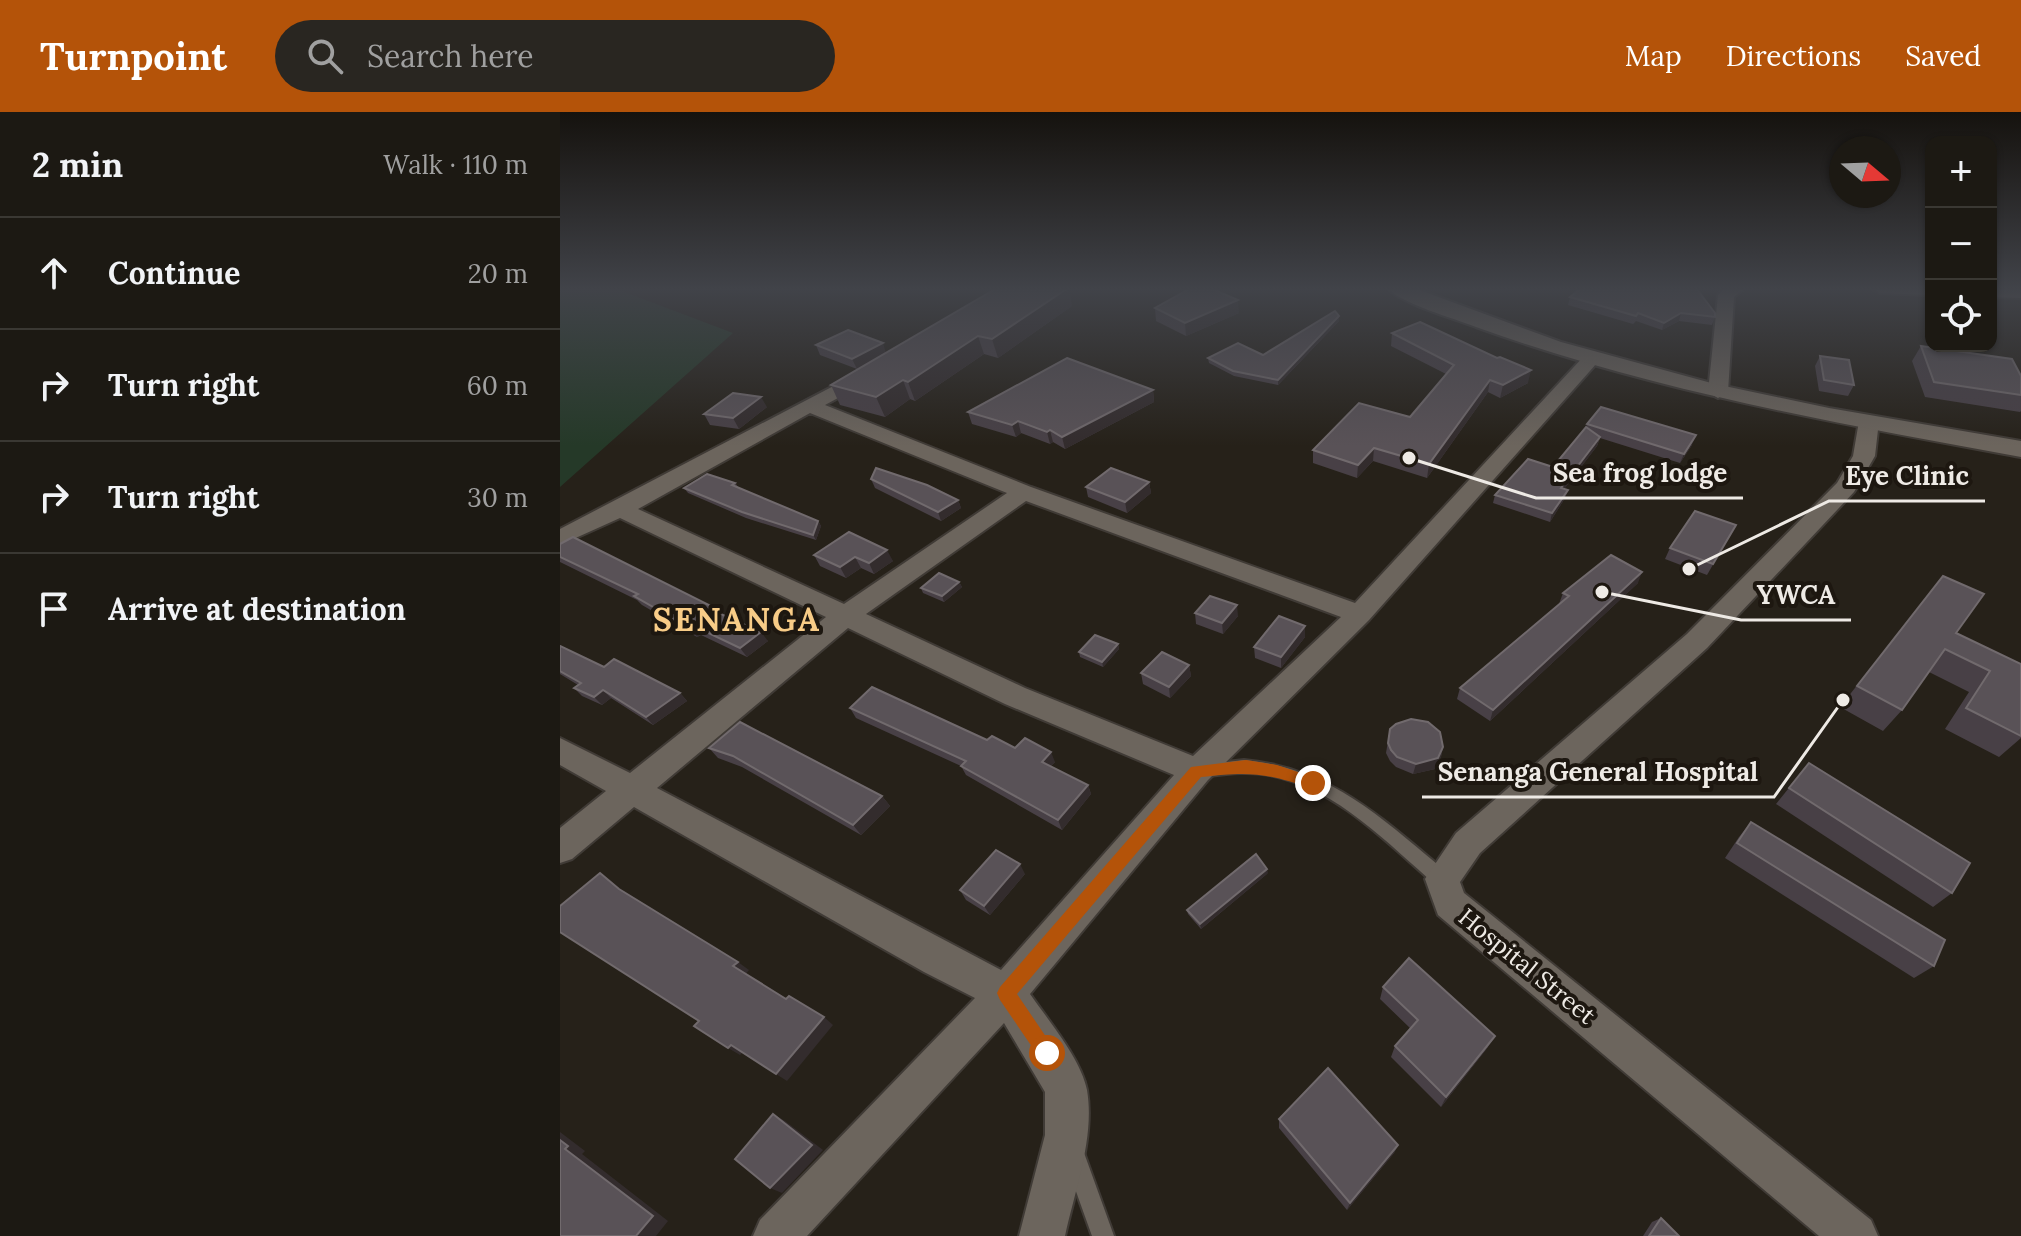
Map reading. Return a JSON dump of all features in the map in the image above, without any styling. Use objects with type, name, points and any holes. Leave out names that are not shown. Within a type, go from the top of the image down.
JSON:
[{"type":"street","points":[[1534,340],[1591,359],[1718,392],[2021,449]]},
{"type":"street","points":[[1718,392],[1722,340]]},
{"type":"street","points":[[776,1236],[1006,993],[1197,771],[1360,614],[1591,359]]},
{"type":"street","points":[[560,538],[620,509],[887,364]]},
{"type":"street","points":[[809,406],[1023,492],[1360,614]]},
{"type":"street","points":[[1442,879],[1468,843],[1697,641],[1846,487],[1864,456],[1869,421]]},
{"type":"street","points":[[560,848],[844,617],[1023,492]]},
{"type":"street","points":[[620,509],[1015,696],[1197,771]]},
{"type":"street","points":[[560,750],[1006,993],[1047,1053],[1066,1089],[1066,1135],[1042,1236]]},
{"type":"street","name":"Hospital Street","points":[[1442,879],[1450,903],[1855,1236]]},
{"type":"lane","points":[[1197,771],[1246,766],[1277,771],[1313,783],[1364,816],[1442,879]]},
{"type":"lane","points":[[1066,1135],[1103,1236]]},
{"type":"green space","points":[[560,340],[725,340],[560,487]]},
{"type":"building","points":[[826,340],[883,343],[852,359],[816,345]]},
{"type":"building","points":[[907,340],[971,340],[908,382],[903,380],[876,397],[831,385]]},
{"type":"building","points":[[1287,340],[1316,340],[1278,380],[1233,371],[1208,358],[1238,343],[1263,355]]},
{"type":"building","points":[[1406,340],[1459,340],[1531,370],[1503,385],[1490,380],[1429,464],[1374,448],[1358,465],[1313,450],[1359,403],[1410,417],[1454,365]]},
{"type":"building","points":[[1921,346],[1925,347],[1925,352],[1963,352],[2012,359],[2021,376],[2021,395],[1934,382]]},
{"type":"building","points":[[1820,356],[1849,360],[1854,385],[1824,380]]},
{"type":"building","points":[[1067,358],[1153,390],[1062,437],[1050,430],[1047,432],[1018,421],[1012,425],[968,412]]},
{"type":"building","points":[[733,393],[761,397],[733,418],[704,414]]},
{"type":"building","points":[[1601,407],[1696,435],[1684,454],[1587,424]]},
{"type":"building","points":[[1586,427],[1600,437],[1561,488],[1568,490],[1552,513],[1495,495],[1528,459],[1553,467]]},
{"type":"building","points":[[876,468],[927,485],[958,500],[938,512],[871,479]]},
{"type":"building","points":[[1111,468],[1149,482],[1125,502],[1086,487]]},
{"type":"building","points":[[707,474],[735,483],[732,485],[818,521],[813,535],[742,512],[684,488]]},
{"type":"building","points":[[1695,511],[1736,525],[1713,564],[1670,548]]},
{"type":"building","points":[[849,532],[887,550],[869,563],[855,557],[840,567],[814,555]]},
{"type":"building","points":[[573,537],[717,609],[714,611],[761,632],[740,648],[694,626],[690,628],[634,596],[638,594],[560,557],[560,544]]},
{"type":"building","points":[[1611,555],[1642,572],[1493,710],[1460,688],[1569,596],[1563,593]]},
{"type":"building","points":[[939,573],[959,582],[942,596],[921,588]]},
{"type":"building","points":[[1943,576],[1984,594],[1956,633],[2021,664],[2021,736],[1966,708],[1990,671],[1945,649],[1902,710],[1857,686]]},
{"type":"building","points":[[1210,596],[1237,605],[1222,623],[1195,613]]},
{"type":"building","points":[[1279,616],[1305,626],[1281,657],[1254,647]]},
{"type":"building","points":[[1095,635],[1118,644],[1102,662],[1079,652]]},
{"type":"building","points":[[560,646],[604,667],[614,659],[680,693],[646,717],[603,690],[594,697],[574,688],[581,683],[560,671]]},
{"type":"building","points":[[1162,652],[1189,665],[1169,687],[1141,673]]},
{"type":"building","points":[[872,687],[987,740],[992,736],[1015,748],[1025,738],[1051,752],[1042,762],[1088,785],[1058,820],[961,766],[966,761],[850,708]]},
{"type":"building","points":[[1411,719],[1428,722],[1440,732],[1443,747],[1438,758],[1416,764],[1397,757],[1391,750],[1388,743],[1390,729]]},
{"type":"building","points":[[740,722],[882,796],[853,825],[733,756],[709,748]]},
{"type":"building","points":[[1809,763],[1970,863],[1952,893],[1789,788]]},
{"type":"building","points":[[1751,822],[1945,940],[1934,966],[1737,843]]},
{"type":"building","points":[[996,850],[1020,864],[984,906],[960,890]]},
{"type":"building","points":[[1256,854],[1267,869],[1200,924],[1187,910]]},
{"type":"building","points":[[600,873],[619,889],[738,962],[733,966],[786,999],[789,996],[824,1017],[776,1074],[694,1026],[699,1021],[560,932],[560,906]]},
{"type":"building","points":[[1409,958],[1495,1036],[1446,1097],[1395,1046],[1418,1020],[1383,987]]},
{"type":"building","points":[[1328,1068],[1398,1145],[1350,1203],[1279,1119]]},
{"type":"building","points":[[773,1114],[812,1145],[770,1188],[735,1159]]},
{"type":"building","points":[[560,1140],[568,1146],[565,1149],[653,1216],[636,1236],[560,1236]]},
{"type":"building","points":[[1661,1218],[1679,1236],[1649,1236]]},
{"type":"place","name":"Sea frog lodge","points":[[1409,458]]},
{"type":"place","name":"Eye Clinic","points":[[1689,569]]},
{"type":"place","name":"YWCA","points":[[1602,592]]},
{"type":"place","name":"Senanga General Hospital","points":[[1843,700]]},
{"type":"district","name":"SENANGA","points":[[737,619]]},
{"type":"route","points":[[1047,1053],[1006,993],[1197,771],[1246,766],[1277,771],[1313,783]]}]
